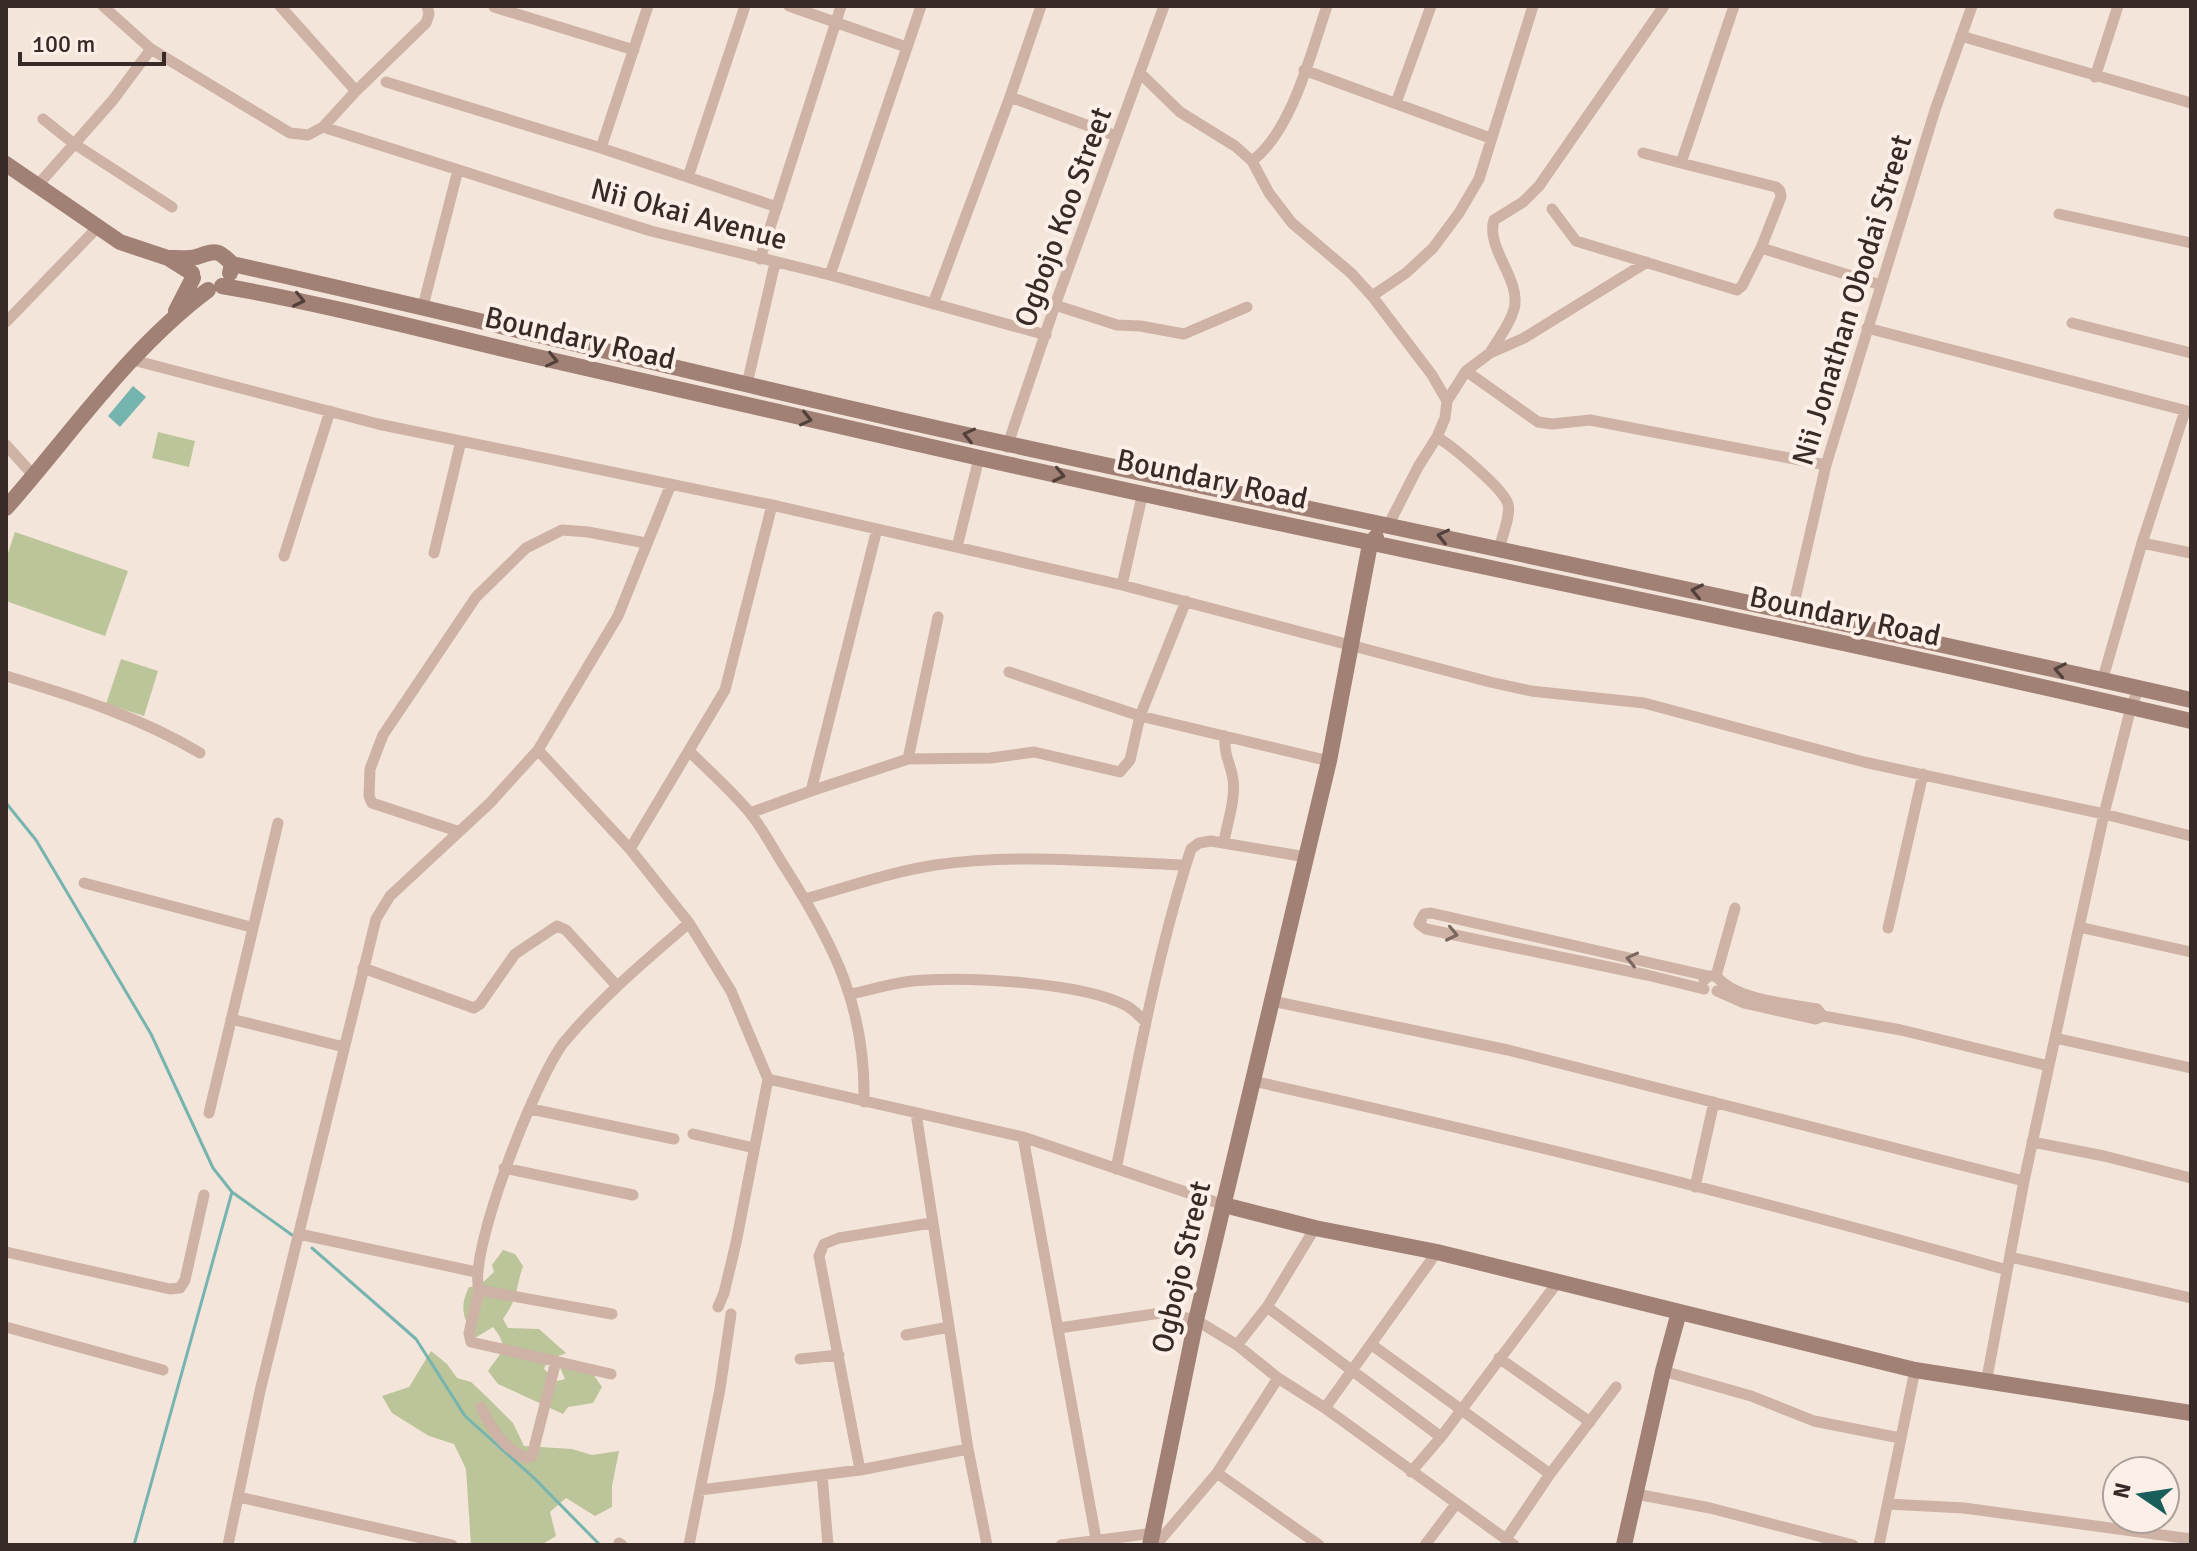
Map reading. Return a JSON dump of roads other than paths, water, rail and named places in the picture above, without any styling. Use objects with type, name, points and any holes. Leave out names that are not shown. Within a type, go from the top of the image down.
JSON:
[{"type":"main road","points":[[6,164],[120,242],[194,269]]},
{"type":"main road","points":[[6,508],[173,316],[229,277],[232,264],[219,253],[211,251],[194,269],[173,316]]},
{"type":"main road","name":"Boundary Road","points":[[232,264],[1008,444],[1389,524],[1977,654],[2103,678],[2191,700]]},
{"type":"main road","points":[[194,269],[197,284],[215,288]]},
{"type":"main road","name":"Boundary Road","points":[[215,288],[320,305],[1001,463],[2191,721]]},
{"type":"main road","points":[[1370,544],[1389,524]]},
{"type":"main road","name":"Ogbojo Street","points":[[1153,1541],[1196,1320],[1329,761],[1370,544]]},
{"type":"main road","points":[[1224,1205],[1315,1228],[1437,1252],[1915,1370],[2191,1413]]},
{"type":"main road","points":[[1624,1545],[1679,1312]]},
{"type":"street","points":[[103,6],[151,49],[290,133],[308,135],[323,127],[426,23],[429,14],[427,6]]},
{"type":"street","points":[[280,6],[356,91]]},
{"type":"street","points":[[601,148],[648,6]]},
{"type":"street","points":[[688,177],[745,6]]},
{"type":"street","points":[[789,6],[906,47]]},
{"type":"street","points":[[760,259],[841,6]]},
{"type":"street","points":[[830,275],[921,6]]},
{"type":"street","points":[[933,304],[1041,6]]},
{"type":"street","name":"Ogbojo Koo Street","points":[[1001,463],[1164,6]]},
{"type":"street","points":[[1252,161],[1264,152],[1277,133],[1327,6]]},
{"type":"street","points":[[1396,103],[1431,6]]},
{"type":"street","points":[[1372,296],[1406,273],[1446,231],[1479,179],[1533,6]]},
{"type":"street","points":[[1490,353],[1509,324],[1515,307],[1511,279],[1492,231],[1494,220],[1523,202],[1539,186],[1664,6]]},
{"type":"street","points":[[1681,163],[1734,6]]},
{"type":"street","name":"Nii Jonathan Obodai Street","points":[[1792,612],[1826,465],[1935,110],[1972,6]]},
{"type":"street","points":[[2095,77],[2118,6]]},
{"type":"street","points":[[494,7],[634,50]]},
{"type":"street","points":[[1961,36],[2191,103]]},
{"type":"street","points":[[37,186],[113,100],[151,49]]},
{"type":"street","points":[[1304,70],[1490,138]]},
{"type":"street","points":[[1140,73],[1180,112],[1235,146],[1252,161],[1269,193],[1292,223],[1351,273],[1372,296],[1432,375],[1447,401]]},
{"type":"street","points":[[386,82],[601,148],[777,207]]},
{"type":"street","points":[[1010,97],[1116,136]]},
{"type":"street","points":[[43,119],[73,143],[172,207]]},
{"type":"street","name":"Nii Okai Avenue","points":[[323,127],[651,231],[830,275],[1046,335]]},
{"type":"street","points":[[1552,209],[1576,241],[1737,290],[1761,248],[1781,197],[1780,191],[1776,187],[1643,153]]},
{"type":"street","points":[[423,306],[458,170]]},
{"type":"street","points":[[2059,214],[2191,243]]},
{"type":"street","points":[[6,322],[97,228]]},
{"type":"street","points":[[1761,248],[1881,285]]},
{"type":"street","points":[[1389,524],[1437,437],[1445,418],[1447,401],[1466,371],[1490,353],[1524,338],[1647,262]]},
{"type":"street","points":[[747,384],[775,263]]},
{"type":"street","points":[[1055,305],[1117,325],[1184,334],[1247,307]]},
{"type":"street","points":[[2072,323],[2191,353]]},
{"type":"street","points":[[1867,328],[2188,412],[2142,543],[2103,678]]},
{"type":"street","points":[[133,360],[461,441],[772,505],[1122,585],[1531,691],[1644,703],[1811,749],[2191,836]]},
{"type":"street","points":[[1466,371],[1538,422],[1552,424],[1590,420],[1826,465]]},
{"type":"street","points":[[284,556],[330,411]]},
{"type":"street","points":[[1437,437],[1456,449],[1508,503],[1499,549]]},
{"type":"street","points":[[434,553],[461,441]]},
{"type":"street","points":[[6,445],[34,476]]},
{"type":"street","points":[[957,547],[979,458]]},
{"type":"street","points":[[228,1545],[260,1391],[376,919],[390,896],[490,803],[538,750],[618,616],[671,484]]},
{"type":"street","points":[[1122,585],[1143,492]]},
{"type":"street","points":[[630,849],[725,690],[772,505]]},
{"type":"street","points":[[811,791],[877,529]]},
{"type":"street","points":[[457,831],[372,803],[369,796],[370,769],[383,735],[476,597],[526,548],[562,530],[646,543]]},
{"type":"street","points":[[2142,543],[2191,553]]},
{"type":"street","points":[[750,813],[908,759],[991,758],[1034,752],[1120,772],[1130,760],[1140,716],[1186,601]]},
{"type":"street","points":[[908,759],[938,617]]},
{"type":"street","points":[[1009,672],[1140,716],[1329,761]]},
{"type":"street","points":[[6,676],[111,710],[172,736],[200,753]]},
{"type":"street","points":[[1986,1383],[2024,1181],[2079,927],[2104,814],[2131,707],[2139,688]]},
{"type":"street","points":[[1224,842],[1233,791],[1233,777],[1224,753],[1225,736]]},
{"type":"street","points":[[538,750],[630,849],[689,923],[731,991],[768,1079],[736,1243],[718,1307]]},
{"type":"street","points":[[690,752],[750,813],[805,899],[834,953],[851,994],[865,1071],[864,1102]]},
{"type":"street","points":[[1888,928],[1923,774]]},
{"type":"street","points":[[209,1113],[278,823]]},
{"type":"street","points":[[1116,1169],[1152,994],[1191,849],[1199,843],[1224,842],[1306,857]]},
{"type":"street","points":[[805,899],[891,874],[978,861],[1054,859],[1186,865]]},
{"type":"street","points":[[84,883],[251,927]]},
{"type":"street","points":[[1715,982],[1735,908]]},
{"type":"street","points":[[1715,982],[1703,985],[1704,989],[1426,929],[1419,924],[1424,914],[1431,913],[1715,982],[1749,995],[1817,1009],[1823,1016],[1901,1030],[2049,1066]]},
{"type":"street","points":[[611,1374],[471,1342],[469,1333],[479,1290],[476,1272],[504,1168],[549,1067],[564,1042],[617,986],[689,923]]},
{"type":"street","points":[[363,968],[474,1008],[519,949],[557,926],[566,930],[617,986]]},
{"type":"street","points":[[2079,927],[2191,952]]},
{"type":"street","points":[[851,994],[909,982],[955,978],[1050,987],[1086,993],[1130,1007],[1146,1022]]},
{"type":"street","points":[[1130,1007],[1152,994]]},
{"type":"street","points":[[1272,1001],[1508,1050],[2024,1181]]},
{"type":"street","points":[[231,1019],[344,1047]]},
{"type":"street","points":[[2055,1038],[2191,1068]]},
{"type":"street","points":[[768,1079],[1023,1137],[1224,1205]]},
{"type":"street","points":[[1253,1081],[1444,1124],[1882,1234],[2007,1270]]},
{"type":"street","points":[[1695,1187],[1714,1102]]},
{"type":"street","points":[[531,1109],[674,1139]]},
{"type":"street","points":[[916,1113],[968,1449],[987,1545]]},
{"type":"street","points":[[693,1134],[754,1148]]},
{"type":"street","points":[[1023,1137],[1096,1539]]},
{"type":"street","points":[[2032,1142],[2191,1178]]},
{"type":"street","points":[[504,1168],[633,1195]]},
{"type":"street","points":[[6,1252],[170,1289],[180,1288],[185,1280],[204,1195]]},
{"type":"street","points":[[860,1470],[819,1256],[824,1244],[839,1238],[931,1223]]},
{"type":"street","points":[[1237,1345],[1267,1307],[1315,1228]]},
{"type":"street","points":[[299,1234],[476,1272]]},
{"type":"street","points":[[1325,1408],[1437,1252]]},
{"type":"street","points":[[2010,1257],[2191,1298]]},
{"type":"street","points":[[1411,1472],[1557,1283]]},
{"type":"street","points":[[479,1290],[612,1314]]},
{"type":"street","points":[[1267,1307],[1441,1437]]},
{"type":"street","points":[[1059,1328],[1161,1313],[1196,1320],[1237,1345],[1278,1378],[1325,1408],[1510,1542],[1550,1474],[1616,1387]]},
{"type":"street","points":[[689,1545],[731,1314]]},
{"type":"street","points":[[6,1327],[163,1370]]},
{"type":"street","points":[[906,1335],[949,1327]]},
{"type":"street","points":[[1372,1345],[1550,1474]]},
{"type":"street","points":[[800,1359],[839,1355]]},
{"type":"street","points":[[1499,1358],[1590,1422]]},
{"type":"street","points":[[481,1407],[496,1434],[518,1454],[526,1458],[532,1456],[556,1361]]},
{"type":"street","points":[[1879,1545],[1915,1370]]},
{"type":"street","points":[[1663,1371],[1751,1396],[1814,1421],[1900,1438]]},
{"type":"street","points":[[1061,1545],[1096,1539],[1153,1541],[1217,1473],[1278,1378]]},
{"type":"street","points":[[700,1490],[860,1470],[968,1449]]},
{"type":"street","points":[[1217,1473],[1304,1541],[1319,1545]]},
{"type":"street","points":[[822,1475],[828,1545]]},
{"type":"street","points":[[1636,1494],[1710,1508],[1853,1545]]},
{"type":"street","points":[[239,1497],[452,1545]]},
{"type":"street","points":[[1425,1545],[1456,1504]]},
{"type":"street","points":[[1888,1504],[1964,1508],[2186,1541]]},
{"type":"water","points":[[133,386],[146,397],[120,427],[108,416]]},
{"type":"waterway","points":[[6,803],[36,840],[151,1034],[213,1168],[232,1192],[292,1235]]},
{"type":"waterway","points":[[134,1545],[232,1192]]},
{"type":"waterway","points":[[312,1248],[416,1339],[465,1416],[534,1478],[600,1545]]}]
